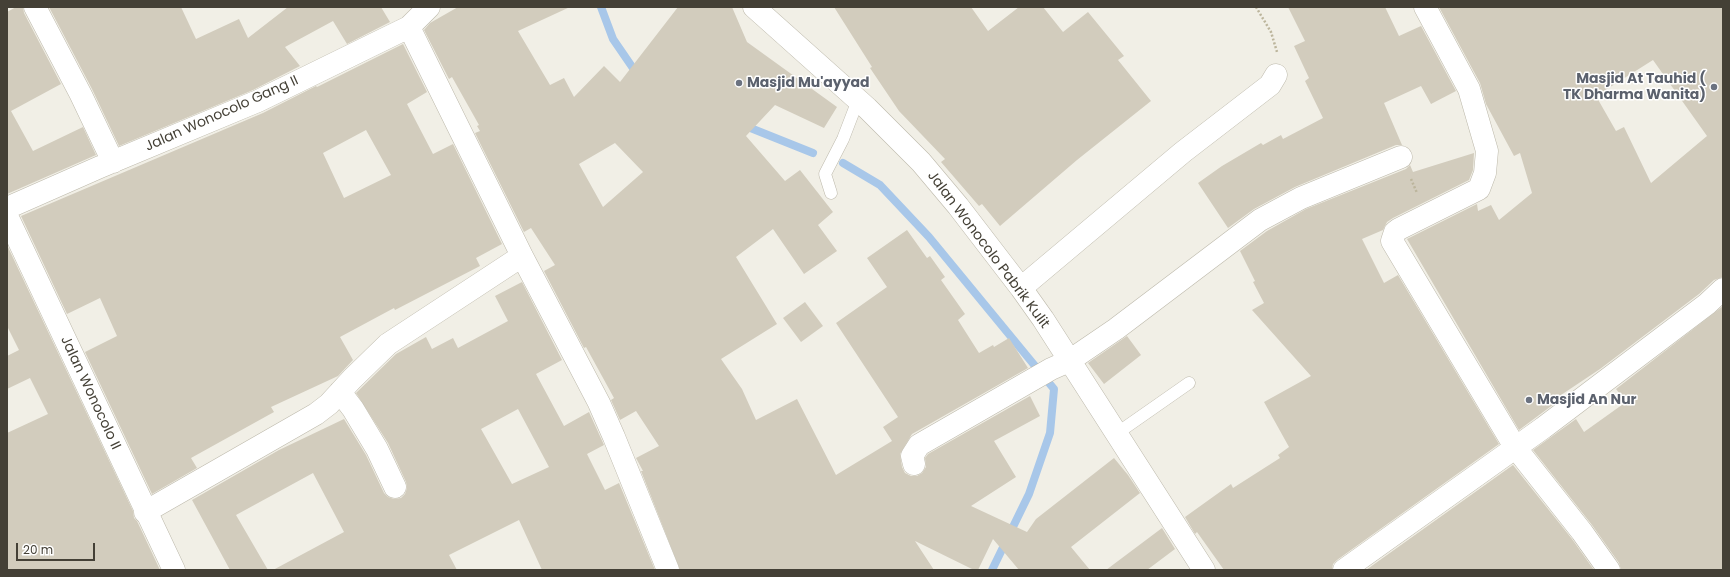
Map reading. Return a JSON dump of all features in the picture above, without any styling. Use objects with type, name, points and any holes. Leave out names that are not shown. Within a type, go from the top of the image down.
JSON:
[{"type":"street","points":[[35,7],[81,95],[113,162]]},
{"type":"street","name":"Jalan Wonocolo Gang II","points":[[7,208],[258,100],[409,27],[429,7]]},
{"type":"street","name":"Jalan Wonocolo Pabrik Kulit","points":[[754,7],[858,100],[921,162],[1021,288],[1060,365],[1116,434],[1204,570]]},
{"type":"street","points":[[1425,7],[1469,89],[1487,151],[1486,173],[1479,189],[1399,229],[1395,232],[1392,241],[1514,447],[1582,532],[1609,570]]},
{"type":"street","points":[[409,27],[522,256],[608,423],[668,570]]},
{"type":"street","points":[[1021,288],[1183,152],[1270,85],[1276,75]]},
{"type":"street","points":[[914,464],[912,456],[919,445],[1060,365],[1116,329],[1260,220],[1301,198],[1401,157]]},
{"type":"street","name":"Jalan Wonocolo II","points":[[7,216],[174,570]]},
{"type":"street","points":[[146,512],[316,414],[329,404],[388,344],[522,256]]},
{"type":"street","points":[[1344,570],[1514,447],[1707,304],[1723,289]]},
{"type":"street","points":[[340,392],[353,409],[377,449],[395,487]]},
{"type":"lane","points":[[831,193],[825,174],[843,138],[858,100]]},
{"type":"lane","points":[[1116,434],[1189,383]]},
{"type":"path","points":[[1256,7],[1271,32],[1277,49],[1276,75]]},
{"type":"path","points":[[1401,157],[1428,215]]},
{"type":"building","points":[[16,7],[23,7],[24,13],[61,84],[11,111],[33,151],[83,127],[96,155],[7,194],[7,12]]},
{"type":"building","points":[[49,7],[181,7],[196,39],[239,19],[248,38],[288,7],[381,7],[390,22],[347,44],[333,21],[285,47],[300,66],[253,90],[119,146],[92,89]]},
{"type":"building","points":[[458,7],[570,7],[518,31],[550,85],[564,78],[574,97],[604,66],[620,82],[678,7],[732,7],[747,42],[837,107],[824,128],[775,105],[746,136],[785,181],[800,170],[833,212],[818,225],[837,251],[804,274],[773,229],[736,257],[777,324],[721,359],[742,389],[756,420],[797,399],[836,475],[892,441],[883,427],[898,417],[836,323],[887,287],[867,258],[907,230],[927,258],[930,256],[945,277],[941,280],[965,314],[958,320],[979,353],[993,345],[994,347],[1009,338],[1028,368],[912,434],[900,454],[902,467],[905,473],[911,476],[917,476],[922,473],[926,467],[925,458],[928,454],[1030,396],[1040,416],[994,441],[1016,477],[971,506],[1027,532],[1036,519],[1114,458],[1140,493],[1071,547],[1090,570],[1019,570],[993,539],[978,570],[974,570],[915,541],[934,570],[680,570],[641,471],[643,471],[636,458],[659,446],[636,411],[620,420],[611,400],[614,398],[586,347],[584,348],[544,271],[555,265],[531,228],[524,232],[475,133],[480,131],[477,126],[479,125],[452,77],[449,79],[424,30],[430,23]],"holes":[[[615,143],[643,172],[603,207],[579,164]]]},
{"type":"building","points":[[834,7],[971,7],[988,31],[1019,7],[1043,7],[1063,32],[1088,12],[1124,56],[1118,60],[1151,101],[1077,160],[1000,226],[982,204],[979,206],[941,162],[945,159],[899,111],[870,68],[872,67]]},
{"type":"building","points":[[1288,7],[1385,7],[1399,36],[1421,26],[1456,91],[1431,104],[1421,86],[1384,103],[1402,145],[1396,145],[1295,187],[1254,209],[1228,228],[1198,183],[1222,166],[1261,143],[1263,145],[1281,135],[1283,139],[1323,118],[1305,81],[1309,78],[1294,46],[1305,41]]},
{"type":"building","points":[[1439,7],[1723,7],[1723,277],[1714,280],[1699,294],[1600,369],[1561,395],[1562,398],[1519,430],[1407,239],[1477,204],[1478,211],[1491,205],[1499,220],[1532,193],[1520,153],[1514,156],[1486,104],[1480,83]],"holes":[[[1653,60],[1707,136],[1651,183],[1624,127],[1616,131],[1596,96]]]},
{"type":"building","points":[[403,44],[427,92],[407,104],[433,154],[453,144],[502,244],[476,258],[480,266],[395,310],[394,308],[340,337],[353,360],[338,376],[271,407],[274,412],[191,458],[197,468],[152,494],[85,352],[117,336],[100,298],[67,314],[21,216],[263,113],[316,86],[317,87]],"holes":[[[366,130],[391,175],[344,198],[323,153]]]},
{"type":"building","points":[[1474,153],[1473,170],[1469,180],[1393,218],[1387,222],[1383,230],[1362,239],[1384,283],[1398,275],[1499,444],[1337,560],[1333,564],[1332,570],[1224,570],[1197,532],[1195,534],[1185,517],[1231,484],[1233,488],[1280,458],[1278,455],[1289,447],[1264,402],[1311,376],[1252,310],[1264,303],[1240,251],[1267,231],[1306,209],[1406,169],[1410,165],[1413,172]]},
{"type":"building","points":[[7,245],[133,511],[134,518],[137,521],[160,570],[7,570],[7,433],[48,414],[30,378],[7,389],[7,356],[19,350],[7,326]]},
{"type":"building","points":[[522,282],[562,360],[536,374],[564,426],[589,412],[604,445],[587,454],[605,490],[619,483],[655,570],[542,570],[519,520],[449,555],[457,570],[273,570],[344,532],[313,473],[236,515],[268,570],[230,570],[192,500],[279,450],[344,419],[366,455],[384,493],[388,497],[394,499],[401,498],[405,494],[407,488],[406,482],[388,443],[356,393],[396,354],[426,337],[432,349],[453,338],[458,348],[508,321],[495,296]],"holes":[[[518,409],[549,467],[512,484],[481,429]]]},
{"type":"building","points":[[805,302],[823,326],[801,342],[783,318]]},
{"type":"building","points":[[1723,306],[1723,570],[1621,570],[1619,563],[1592,525],[1533,450],[1576,419],[1584,432],[1626,402],[1616,389]]},
{"type":"building","points":[[1127,336],[1141,355],[1104,384],[1088,363]]},
{"type":"building","points":[[1513,465],[1572,539],[1594,570],[1366,570]]},
{"type":"building","points":[[1162,528],[1175,549],[1147,570],[1106,570]]},
{"type":"waterway","points":[[601,7],[613,39],[637,74]]},
{"type":"waterway","points":[[743,125],[813,153]]},
{"type":"waterway","points":[[843,163],[880,185],[929,237],[1054,389],[1050,433],[1029,494],[992,570]]},
{"type":"place","name":"Masjid Mu'ayyad","points":[[739,83]]},
{"type":"place","name":"Masjid At Tauhid ( TK Dharma Wanita)","points":[[1714,87]]},
{"type":"place","name":"Masjid An Nur","points":[[1529,400]]}]
